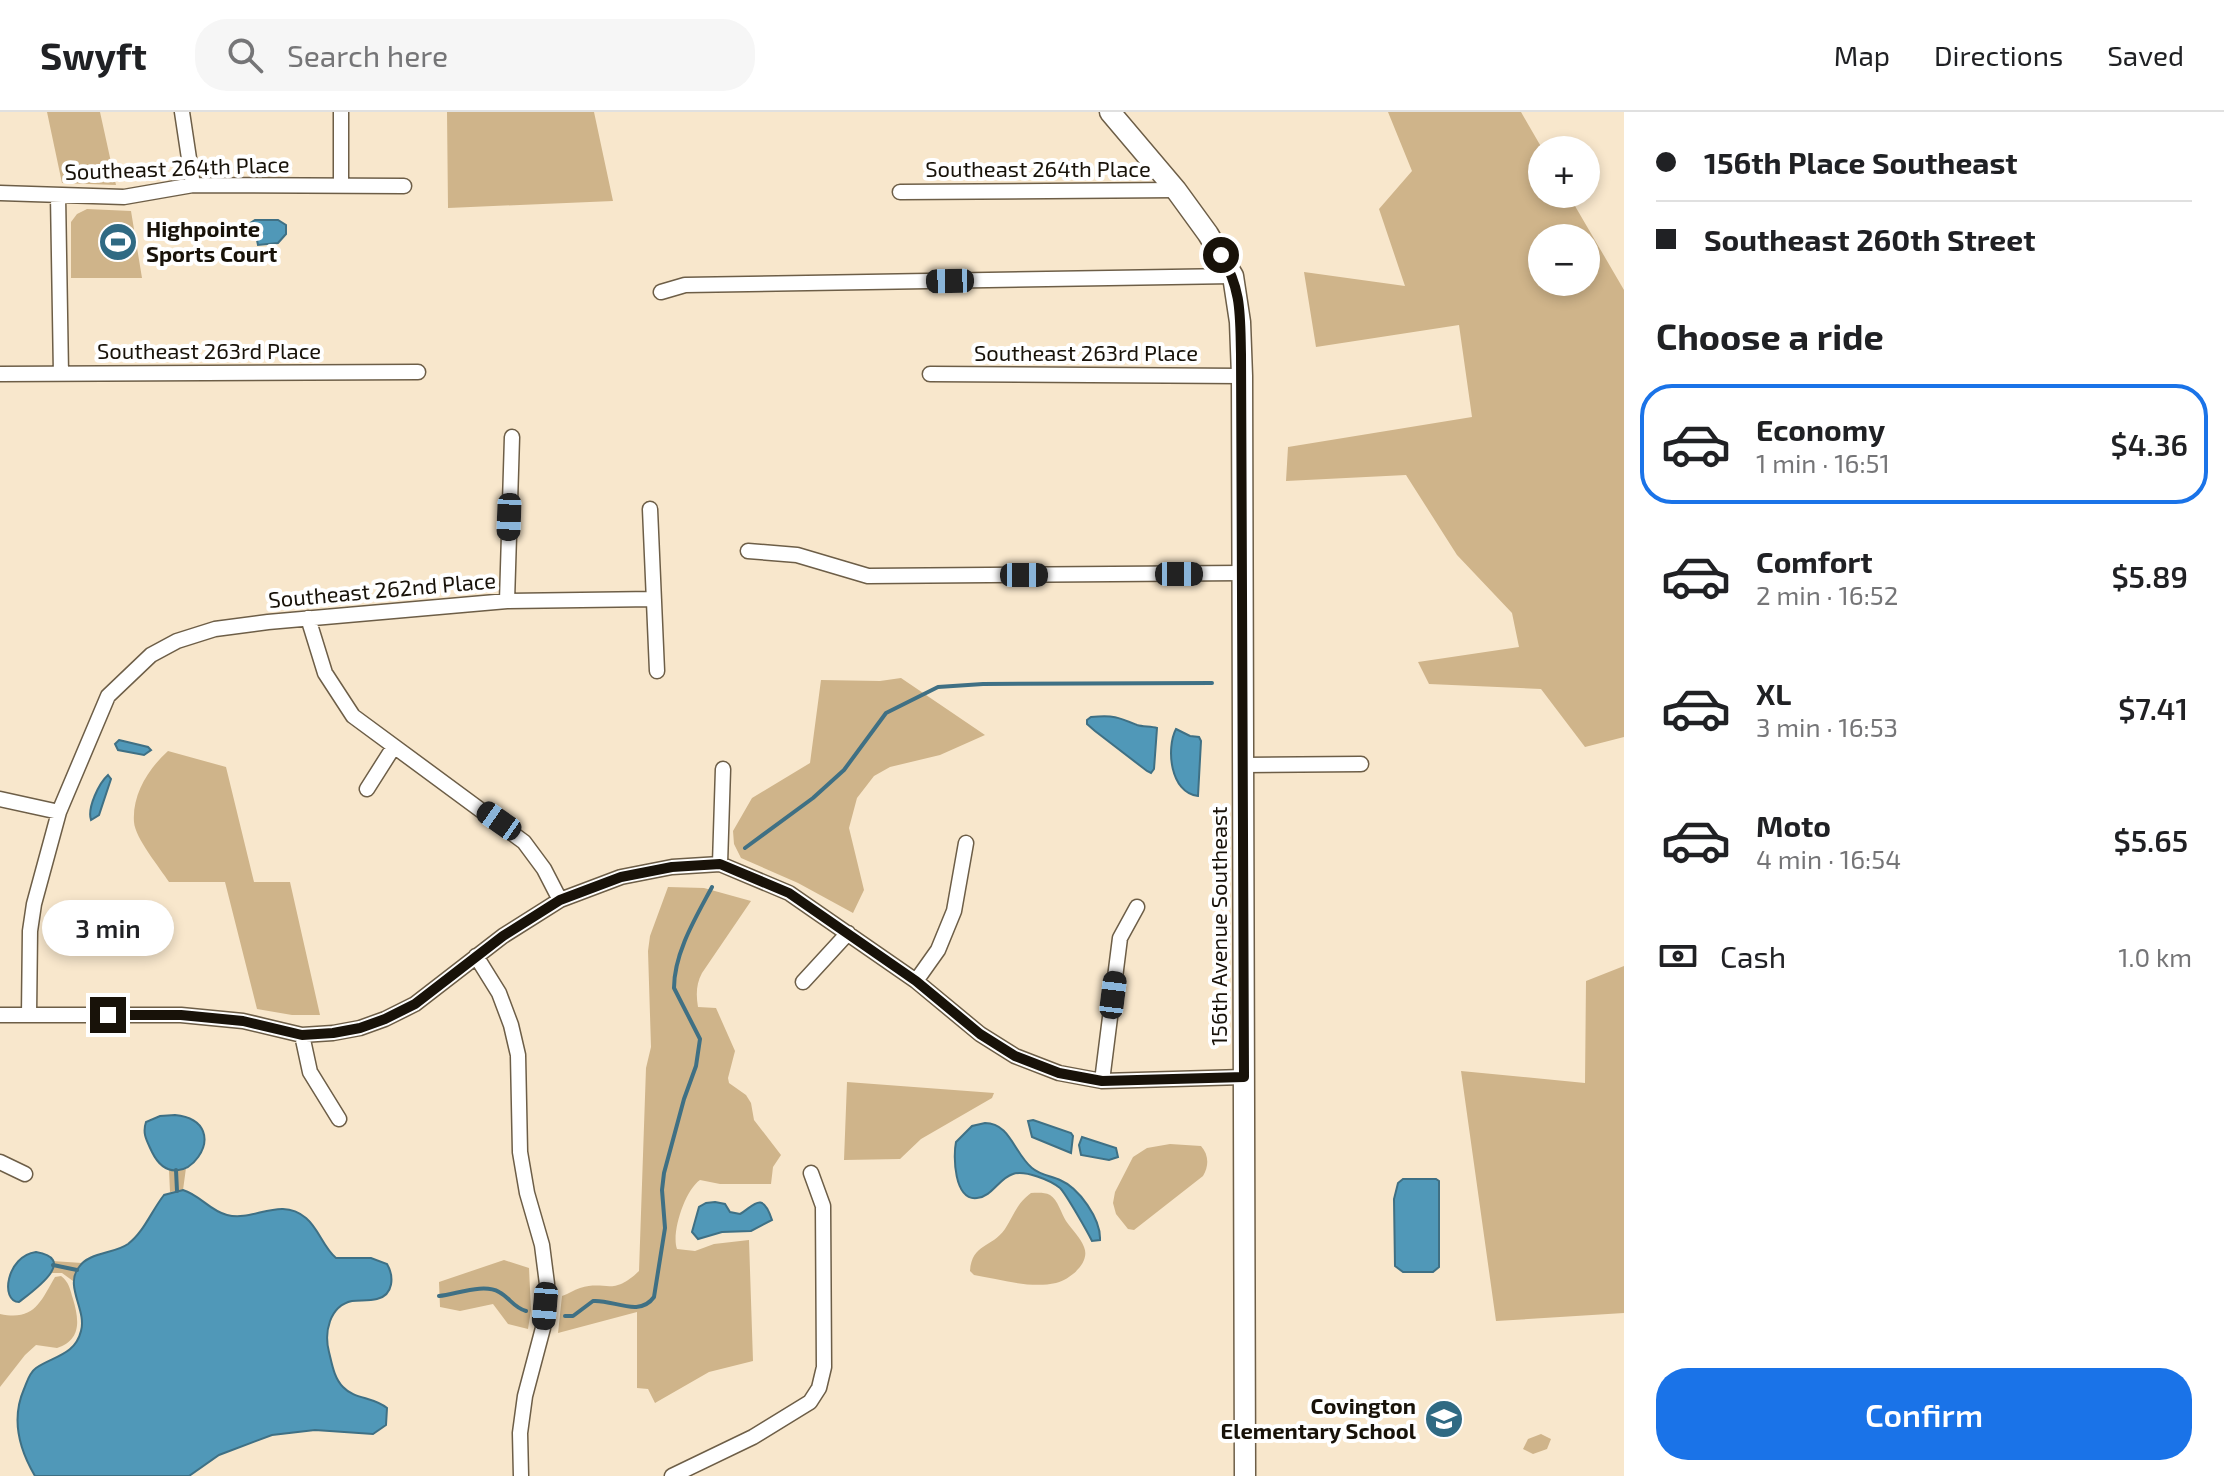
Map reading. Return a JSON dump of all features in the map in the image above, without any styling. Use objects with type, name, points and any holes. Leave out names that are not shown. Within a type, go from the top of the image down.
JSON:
[{"type":"street","points":[[182,112],[193,185]]},
{"type":"street","points":[[341,112],[341,185]]},
{"type":"street","points":[[1110,112],[1176,190],[1233,276]]},
{"type":"street","name":"Southeast 264th Place","points":[[0,193],[124,197],[193,185],[404,186]]},
{"type":"street","name":"Southeast 264th Place","points":[[900,192],[1176,190]]},
{"type":"street","points":[[58,195],[61,374]]},
{"type":"street","points":[[661,292],[685,285],[1233,276]]},
{"type":"street","name":"156th Avenue Southeast","points":[[1233,276],[1240,322],[1242,376],[1245,1476]]},
{"type":"street","name":"Southeast 263rd Place","points":[[0,374],[418,372]]},
{"type":"street","name":"Southeast 263rd Place","points":[[930,374],[1242,376]]},
{"type":"street","points":[[507,601],[512,437]]},
{"type":"street","points":[[650,509],[657,671]]},
{"type":"street","points":[[748,551],[797,555],[868,576],[1242,573]]},
{"type":"street","name":"Southeast 262nd Place","points":[[29,1015],[30,931],[34,904],[59,812],[108,696],[151,655],[215,629],[308,618],[507,601],[654,599]]},
{"type":"street","points":[[308,618],[325,673],[353,716],[524,842],[544,869],[560,900]]},
{"type":"street","points":[[367,789],[393,748]]},
{"type":"street","points":[[1242,765],[1361,764]]},
{"type":"street","points":[[720,864],[723,769]]},
{"type":"street","points":[[0,799],[59,812]]},
{"type":"street","points":[[916,981],[938,950],[954,911],[966,843]]},
{"type":"street","points":[[0,1015],[181,1015],[243,1021],[302,1035],[333,1033],[385,1019],[415,1004],[476,956],[560,900],[621,877],[672,867],[720,864],[789,893],[916,981],[980,1034],[1015,1056],[1059,1073],[1102,1081],[1244,1077]]},
{"type":"street","points":[[1102,1081],[1120,938],[1137,907]]},
{"type":"street","points":[[803,982],[848,933]]},
{"type":"street","points":[[476,956],[499,993],[518,1055],[520,1152],[527,1193],[542,1245],[547,1284],[543,1328],[525,1396],[520,1433],[521,1476]]},
{"type":"street","points":[[302,1035],[310,1072],[339,1119]]},
{"type":"street","points":[[0,1162],[25,1174]]},
{"type":"street","points":[[672,1476],[692,1472],[753,1437],[810,1402],[819,1388],[824,1367],[823,1206],[811,1173]]},
{"type":"shaded area","points":[[47,112],[100,112],[116,185],[62,183]]},
{"type":"shaded area","points":[[447,112],[594,112],[613,201],[448,208]]},
{"type":"shaded area","points":[[1388,112],[1521,112],[1535,136],[1528,136],[1528,208],[1576,208],[1586,224],[1528,224],[1528,296],[1600,296],[1600,249],[1624,290],[1624,737],[1585,747],[1541,689],[1429,684],[1418,662],[1519,647],[1512,613],[1457,555],[1406,475],[1286,481],[1288,447],[1472,417],[1459,325],[1316,347],[1304,272],[1405,286],[1379,209],[1412,171]]},
{"type":"shaded area","points":[[87,209],[131,211],[142,278],[71,278],[71,222],[77,214]]},
{"type":"shaded area","points":[[901,678],[985,735],[940,755],[890,767],[874,776],[857,798],[849,828],[864,890],[853,913],[798,883],[741,858],[734,844],[733,831],[752,798],[810,763],[821,680],[880,681]]},
{"type":"shaded area","points":[[168,751],[226,767],[254,882],[290,882],[320,1015],[292,1015],[257,1009],[225,882],[169,882],[143,844],[135,829],[136,802],[148,774]]},
{"type":"shaded area","points":[[668,887],[704,888],[751,901],[702,973],[697,1003],[698,1007],[716,1008],[735,1051],[729,1083],[746,1095],[754,1120],[781,1155],[773,1167],[771,1184],[720,1184],[700,1180],[689,1193],[676,1233],[677,1249],[695,1251],[714,1244],[749,1240],[753,1361],[709,1372],[655,1403],[648,1389],[637,1388],[637,1312],[558,1333],[562,1296],[589,1286],[616,1286],[639,1271],[646,1068],[651,1047],[648,951],[650,936]]},
{"type":"shaded area","points":[[1624,966],[1624,1313],[1496,1321],[1461,1071],[1585,1083],[1586,981]]},
{"type":"shaded area","points":[[847,1082],[994,1093],[992,1098],[921,1139],[900,1159],[844,1160]]},
{"type":"shaded area","points":[[1170,1144],[1201,1146],[1207,1157],[1205,1172],[1134,1230],[1128,1229],[1116,1214],[1113,1203],[1115,1192],[1133,1157],[1147,1148]]},
{"type":"shaded area","points":[[186,1168],[183,1190],[170,1192],[169,1170]]},
{"type":"shaded area","points":[[1031,1193],[1053,1197],[1084,1247],[1082,1265],[1067,1278],[1046,1285],[974,1275],[970,1271],[974,1255],[1000,1235],[1019,1205]]},
{"type":"shaded area","points":[[504,1260],[529,1268],[531,1310],[528,1329],[508,1324],[493,1304],[460,1311],[440,1307],[439,1282]]},
{"type":"shaded area","points":[[52,1261],[82,1263],[73,1281],[62,1273],[52,1273]]},
{"type":"shaded area","points":[[61,1276],[69,1286],[75,1307],[75,1334],[57,1348],[36,1345],[0,1387],[0,1314],[21,1315],[35,1308],[55,1277]]},
{"type":"shaded area","points":[[1541,1434],[1551,1439],[1547,1449],[1533,1454],[1523,1449],[1528,1439]]},
{"type":"water","points":[[255,220],[278,220],[286,225],[286,234],[278,243],[258,245],[255,231],[247,225]]},
{"type":"water","points":[[1091,717],[1116,717],[1139,726],[1157,728],[1154,769],[1151,773],[1087,724]]},
{"type":"water","points":[[1176,729],[1199,737],[1201,741],[1198,796],[1181,787],[1176,778],[1171,747]]},
{"type":"water","points":[[119,740],[151,750],[144,755],[118,750],[115,744]]},
{"type":"water","points":[[108,775],[111,779],[99,815],[91,820],[95,796]]},
{"type":"water","points":[[175,1115],[194,1121],[203,1131],[204,1144],[189,1166],[176,1170],[163,1166],[152,1152],[145,1130],[146,1122],[160,1116]]},
{"type":"water","points":[[1028,1121],[1071,1133],[1071,1153],[1032,1137]]},
{"type":"water","points":[[993,1124],[1006,1133],[1035,1170],[1060,1180],[1074,1190],[1093,1214],[1100,1240],[1092,1241],[1060,1188],[1037,1176],[1013,1174],[982,1197],[969,1197],[964,1192],[955,1167],[956,1142],[972,1126]]},
{"type":"water","points":[[1082,1137],[1116,1148],[1118,1157],[1109,1160],[1081,1155],[1079,1145]]},
{"type":"water","points":[[1403,1179],[1439,1181],[1439,1267],[1433,1272],[1403,1272],[1395,1266],[1394,1199],[1398,1183]]},
{"type":"water","points":[[183,1190],[227,1215],[277,1209],[296,1212],[310,1222],[336,1258],[371,1258],[387,1264],[391,1279],[387,1294],[377,1299],[352,1301],[338,1308],[330,1321],[327,1337],[332,1366],[340,1383],[353,1394],[387,1408],[386,1425],[373,1434],[315,1430],[272,1435],[219,1455],[189,1476],[35,1476],[21,1445],[18,1423],[20,1400],[34,1370],[69,1350],[78,1339],[82,1323],[75,1274],[89,1258],[128,1244],[164,1195]]},
{"type":"water","points":[[715,1202],[725,1204],[730,1212],[740,1214],[761,1203],[772,1220],[751,1231],[722,1232],[698,1239],[692,1232],[699,1207]]},
{"type":"water","points":[[36,1252],[48,1256],[53,1261],[53,1268],[34,1291],[19,1302],[13,1300],[8,1287],[12,1270],[26,1255]]},
{"type":"waterway","points":[[745,848],[813,798],[844,770],[886,713],[938,687],[1212,683]]},
{"type":"waterway","points":[[565,1316],[573,1316],[593,1301],[633,1307],[648,1303],[654,1297],[665,1228],[664,1173],[696,1066],[700,1039],[674,988],[675,975],[687,936],[712,887]]},
{"type":"waterway","points":[[176,1170],[177,1191]]},
{"type":"waterway","points":[[53,1265],[77,1270]]},
{"type":"waterway","points":[[439,1296],[478,1289],[493,1290],[526,1311]]},
{"type":"place","name":"Highpointe Sports Court","points":[[118,242]]},
{"type":"place","name":"Covington Elementary School","points":[[1444,1419]]},
{"type":"route","points":[[108,1015],[181,1015],[243,1021],[302,1035],[360,1028],[415,1004],[503,936],[560,900],[621,877],[672,867],[720,864],[789,893],[916,981],[980,1034],[1015,1056],[1059,1073],[1102,1081],[1244,1077],[1241,354],[1238,294],[1233,276],[1221,255]]}]
